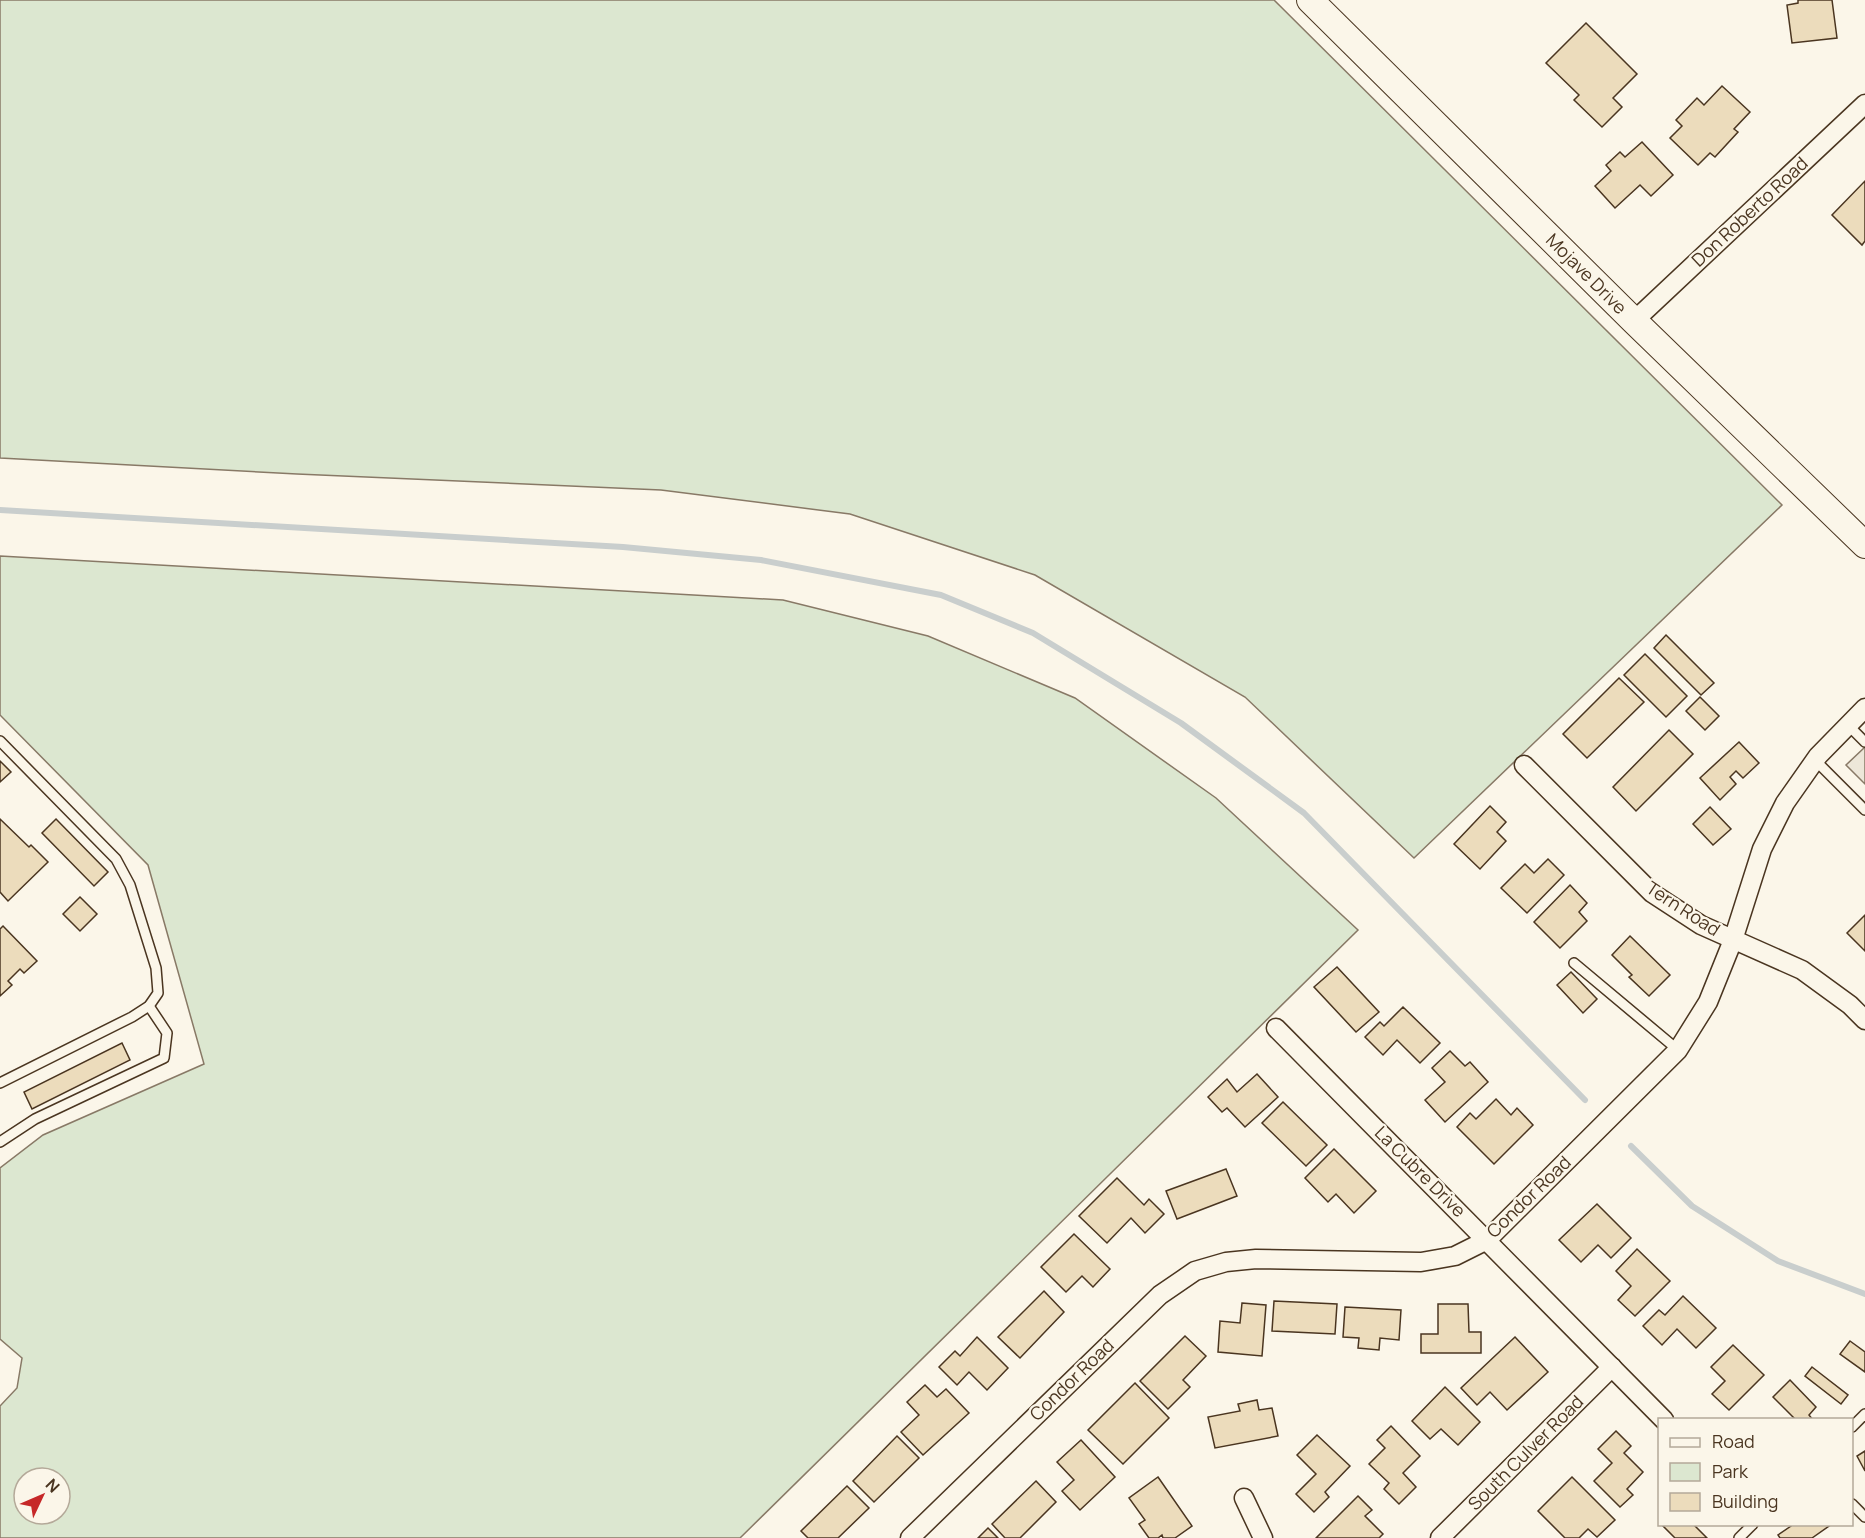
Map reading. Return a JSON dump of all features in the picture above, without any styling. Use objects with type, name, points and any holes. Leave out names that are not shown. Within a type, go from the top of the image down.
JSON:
[{"type":"main road","name":"Mojave Drive","points":[[1310,0],[1634,321],[1865,545]]},
{"type":"street","name":"Don Roberto Road","points":[[1634,321],[1865,104]]},
{"type":"street","name":"Condor Road","points":[[910,1538],[1160,1295],[1195,1271],[1226,1262],[1256,1259],[1421,1262],[1455,1256],[1487,1240],[1678,1050],[1708,1002],[1733,940],[1762,849],[1785,803],[1815,760],[1865,708]]},
{"type":"street","name":"Tern Road","points":[[1524,765],[1652,893],[1701,925],[1802,970],[1850,1005],[1865,1020]]},
{"type":"street","name":"La Cubre Drive","points":[[1276,1028],[1663,1418]]},
{"type":"street","name":"South Culver Road","points":[[1440,1538],[1612,1367]]},
{"type":"street","points":[[1244,1498],[1263,1538]]},
{"type":"lane","points":[[1848,725],[1865,742]]},
{"type":"lane","points":[[0,741],[116,860],[130,885],[156,968],[158,993],[149,1006],[0,1083]]},
{"type":"lane","points":[[1815,760],[1865,810]]},
{"type":"lane","points":[[1574,963],[1678,1050]]},
{"type":"lane","points":[[0,1142],[35,1119],[164,1058],[167,1033],[149,1006]]},
{"type":"lane","points":[[1853,1425],[1865,1414]]},
{"type":"lane","points":[[1853,1506],[1865,1517]]},
{"type":"lane","points":[[1739,1538],[1751,1526]]},
{"type":"green space","points":[[0,0],[1274,0],[1782,505],[1414,858],[1245,697],[1035,575],[850,514],[661,490],[0,458]]},
{"type":"green space","points":[[0,556],[783,600],[928,636],[1075,698],[1216,798],[1358,930],[740,1538],[0,1538],[0,1406],[17,1388],[22,1358],[0,1339],[0,1168],[43,1135],[204,1064],[148,865],[0,715]]},
{"type":"shaded area","points":[[1865,747],[1865,784],[1846,765]]},
{"type":"building","points":[[1798,0],[1832,0],[1837,38],[1792,43],[1787,5],[1798,3]]},
{"type":"building","points":[[1586,23],[1637,74],[1613,98],[1622,107],[1602,127],[1574,100],[1579,95],[1546,63]]},
{"type":"building","points":[[1722,86],[1750,112],[1734,129],[1738,132],[1715,157],[1710,153],[1698,165],[1670,138],[1682,126],[1676,120],[1697,98],[1704,105]]},
{"type":"building","points":[[1642,142],[1673,175],[1651,196],[1640,185],[1615,208],[1595,186],[1611,171],[1606,165],[1620,152],[1625,157]]},
{"type":"building","points":[[1865,181],[1865,241],[1862,245],[1832,215]]},
{"type":"building","points":[[1666,635],[1714,683],[1701,695],[1654,648]]},
{"type":"building","points":[[1645,654],[1687,696],[1666,717],[1624,675]]},
{"type":"building","points":[[1619,678],[1644,702],[1587,758],[1563,734]]},
{"type":"building","points":[[1700,697],[1719,716],[1705,730],[1686,711]]},
{"type":"building","points":[[1669,730],[1693,754],[1636,811],[1613,787]]},
{"type":"building","points":[[1739,742],[1759,763],[1743,778],[1736,771],[1730,777],[1736,784],[1720,800],[1700,778]]},
{"type":"building","points":[[0,761],[11,772],[0,782]]},
{"type":"building","points":[[1490,806],[1506,822],[1497,832],[1506,841],[1480,869],[1454,844]]},
{"type":"building","points":[[1710,807],[1731,829],[1713,845],[1693,824]]},
{"type":"building","points":[[0,819],[48,862],[8,901],[0,892]]},
{"type":"building","points":[[56,819],[108,872],[94,886],[42,833]]},
{"type":"building","points":[[1548,859],[1564,875],[1527,913],[1501,888],[1525,864],[1534,873]]},
{"type":"building","points":[[1570,885],[1587,903],[1579,912],[1587,921],[1560,948],[1534,922]]},
{"type":"building","points":[[80,897],[97,914],[80,931],[63,914]]},
{"type":"building","points":[[1865,915],[1865,951],[1847,933]]},
{"type":"building","points":[[3,926],[37,961],[24,973],[20,969],[8,981],[12,985],[0,996],[0,929]]},
{"type":"building","points":[[1630,936],[1670,975],[1649,996],[1629,977],[1632,975],[1612,955]]},
{"type":"building","points":[[1337,967],[1379,1012],[1356,1032],[1314,987]]},
{"type":"building","points":[[1571,972],[1597,999],[1583,1013],[1557,985]]},
{"type":"building","points":[[1403,1007],[1440,1043],[1420,1063],[1397,1040],[1383,1055],[1365,1037],[1380,1022],[1384,1026]]},
{"type":"building","points":[[122,1043],[130,1060],[32,1109],[24,1092]]},
{"type":"building","points":[[1450,1051],[1465,1066],[1470,1062],[1488,1082],[1445,1122],[1425,1100],[1445,1082],[1432,1068]]},
{"type":"building","points":[[1257,1074],[1278,1097],[1245,1127],[1227,1108],[1222,1112],[1208,1097],[1227,1079],[1237,1092]]},
{"type":"building","points":[[1496,1099],[1511,1115],[1517,1108],[1533,1125],[1494,1164],[1457,1127],[1470,1113],[1476,1119]]},
{"type":"building","points":[[1283,1102],[1327,1145],[1306,1166],[1262,1123]]},
{"type":"building","points":[[1334,1149],[1376,1191],[1354,1213],[1336,1194],[1328,1202],[1305,1178]]},
{"type":"building","points":[[1226,1169],[1237,1196],[1177,1219],[1166,1191]]},
{"type":"building","points":[[1117,1178],[1144,1205],[1149,1199],[1164,1214],[1145,1233],[1131,1218],[1107,1243],[1079,1216]]},
{"type":"building","points":[[1597,1204],[1631,1238],[1611,1258],[1598,1245],[1581,1262],[1559,1240]]},
{"type":"building","points":[[1074,1234],[1110,1269],[1093,1287],[1082,1276],[1066,1292],[1041,1267]]},
{"type":"building","points":[[1637,1249],[1670,1281],[1635,1316],[1618,1300],[1631,1286],[1616,1271]]},
{"type":"building","points":[[1044,1291],[1064,1312],[1020,1358],[998,1337]]},
{"type":"building","points":[[1683,1296],[1716,1328],[1696,1348],[1677,1329],[1662,1345],[1643,1326],[1659,1310],[1665,1315]]},
{"type":"building","points":[[1274,1301],[1337,1304],[1335,1334],[1272,1331]]},
{"type":"building","points":[[1242,1303],[1266,1305],[1262,1356],[1218,1352],[1220,1321],[1240,1323]]},
{"type":"building","points":[[1438,1304],[1468,1304],[1469,1332],[1481,1332],[1481,1353],[1421,1353],[1421,1334],[1438,1334]]},
{"type":"building","points":[[1345,1307],[1401,1310],[1399,1340],[1380,1338],[1379,1350],[1358,1348],[1359,1338],[1343,1337]]},
{"type":"building","points":[[1185,1336],[1206,1356],[1183,1380],[1190,1387],[1168,1409],[1140,1381]]},
{"type":"building","points":[[977,1337],[1008,1368],[987,1390],[969,1372],[957,1385],[939,1367],[955,1351],[960,1356]]},
{"type":"building","points":[[1515,1337],[1548,1372],[1507,1410],[1490,1392],[1477,1405],[1461,1388]]},
{"type":"building","points":[[1850,1341],[1865,1352],[1865,1372],[1840,1354]]},
{"type":"building","points":[[1733,1345],[1764,1375],[1729,1410],[1712,1394],[1725,1381],[1711,1367]]},
{"type":"building","points":[[1812,1367],[1848,1395],[1841,1404],[1805,1376]]},
{"type":"building","points":[[1790,1380],[1816,1407],[1809,1415],[1811,1418],[1794,1418],[1773,1397]]},
{"type":"building","points":[[1135,1383],[1169,1418],[1123,1464],[1088,1430]]},
{"type":"building","points":[[925,1385],[937,1397],[946,1389],[969,1413],[923,1455],[901,1432],[919,1415],[907,1402]]},
{"type":"building","points":[[1445,1387],[1480,1422],[1458,1445],[1441,1429],[1430,1439],[1412,1421]]},
{"type":"building","points":[[1257,1400],[1259,1410],[1272,1408],[1278,1436],[1215,1448],[1208,1417],[1240,1411],[1238,1404]]},
{"type":"building","points":[[1391,1426],[1420,1456],[1403,1473],[1416,1487],[1399,1504],[1384,1489],[1389,1483],[1369,1464],[1385,1448],[1377,1440]]},
{"type":"building","points":[[1616,1431],[1631,1446],[1624,1453],[1643,1472],[1627,1489],[1633,1495],[1620,1507],[1594,1481],[1612,1463],[1598,1449]]},
{"type":"building","points":[[1317,1435],[1350,1466],[1325,1492],[1329,1497],[1314,1512],[1296,1494],[1316,1474],[1297,1455]]},
{"type":"building","points":[[897,1436],[919,1458],[874,1502],[853,1481]]},
{"type":"building","points":[[1081,1440],[1115,1477],[1080,1510],[1062,1491],[1074,1480],[1057,1462]]},
{"type":"building","points":[[1865,1451],[1865,1471],[1857,1456]]},
{"type":"building","points":[[1158,1477],[1192,1526],[1175,1538],[1163,1538],[1162,1535],[1158,1538],[1149,1538],[1139,1524],[1145,1520],[1129,1498]]},
{"type":"building","points":[[1572,1477],[1615,1520],[1597,1537],[1588,1529],[1579,1538],[1565,1538],[1538,1511]]},
{"type":"building","points":[[1036,1481],[1056,1502],[1020,1538],[1005,1538],[992,1524]]},
{"type":"building","points":[[847,1486],[869,1508],[838,1538],[808,1538],[801,1531]]},
{"type":"building","points":[[1358,1496],[1372,1510],[1365,1516],[1383,1534],[1379,1538],[1316,1538]]},
{"type":"building","points":[[1663,1526],[1695,1526],[1707,1538],[1675,1538]]},
{"type":"building","points":[[1791,1526],[1829,1526],[1812,1538],[1780,1538],[1778,1535]]},
{"type":"building","points":[[988,1528],[998,1538],[978,1538]]},
{"type":"waterway","points":[[0,510],[623,547],[761,560],[941,595],[1033,633],[1181,723],[1304,813],[1585,1100]]},
{"type":"waterway","points":[[1631,1146],[1692,1206],[1778,1261],[1865,1294]]}]
